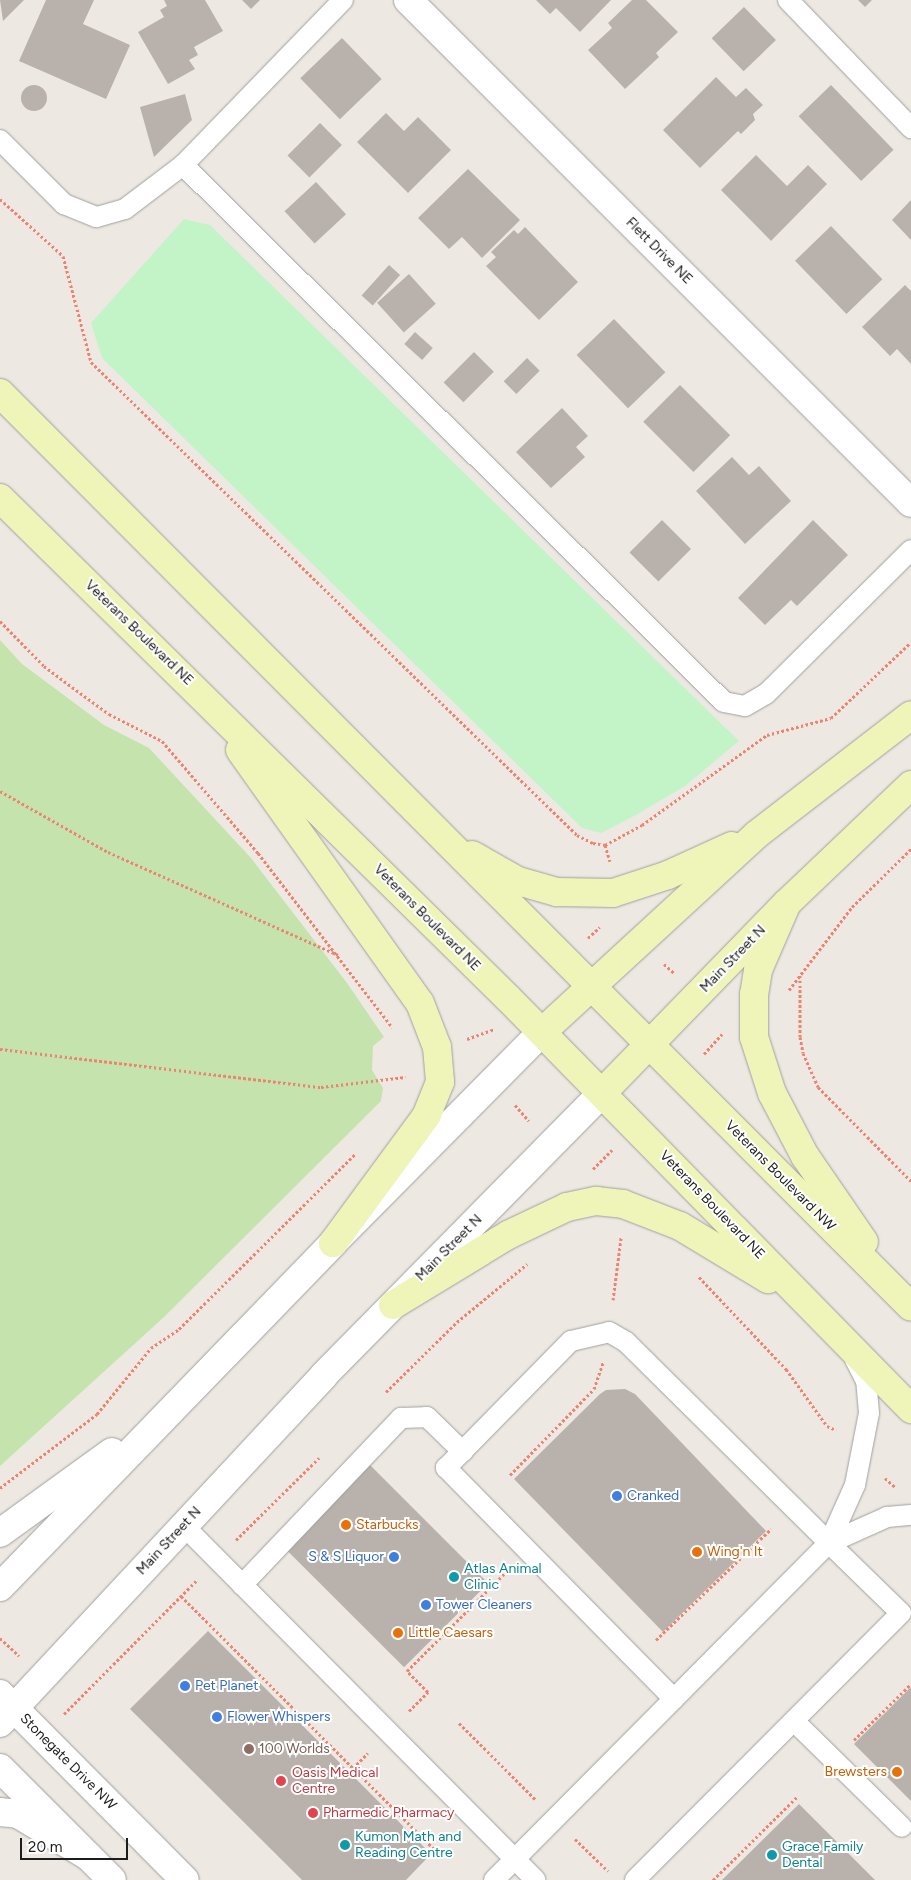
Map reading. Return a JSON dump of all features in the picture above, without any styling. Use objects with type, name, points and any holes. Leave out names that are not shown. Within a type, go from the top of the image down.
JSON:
[{"type":"main road","points":[[0,393],[590,986]]},
{"type":"main road","name":"Veterans Boulevard NE","points":[[0,498],[196,688],[542,1032],[847,1344]]},
{"type":"main road","points":[[196,688],[420,1003],[437,1047],[440,1082],[427,1116],[333,1242]]},
{"type":"main road","points":[[542,1032],[756,835],[911,715]]},
{"type":"main road","name":"Main Street N","points":[[602,1093],[787,903],[911,786]]},
{"type":"main road","points":[[447,841],[518,880],[557,892],[613,893],[668,875],[756,835]]},
{"type":"main road","points":[[787,903],[758,970],[754,1002],[754,1038],[772,1093],[805,1156],[907,1303]]},
{"type":"main road","name":"Veterans Boulevard NW","points":[[590,986],[907,1303]]},
{"type":"main road","points":[[393,1305],[508,1234],[566,1207],[596,1201],[623,1204],[689,1231],[756,1270],[847,1344],[911,1409]]},
{"type":"street","name":"Flett Drive NE","points":[[408,0],[911,503]]},
{"type":"street","points":[[0,1587],[333,1242],[542,1032]]},
{"type":"street","name":"Main Street N","points":[[5,1708],[393,1305],[602,1093]]},
{"type":"street","points":[[0,1533],[12,1527],[179,1402]]},
{"type":"street","name":"Stonegate Drive NW","points":[[5,1708],[185,1880]]},
{"type":"street","points":[[0,1768],[112,1880]]},
{"type":"street","points":[[0,1812],[18,1814],[88,1856]]},
{"type":"lane","points":[[0,140],[64,204],[97,217],[125,209],[183,165],[343,0]]},
{"type":"lane","points":[[788,0],[911,128]]},
{"type":"lane","points":[[183,165],[724,702],[745,706],[766,694],[911,550]]},
{"type":"lane","points":[[636,1880],[901,1613],[626,1342],[609,1332],[571,1342],[446,1468],[674,1699]]},
{"type":"lane","points":[[494,1880],[829,1543],[855,1485],[869,1414],[866,1382],[847,1344]]},
{"type":"lane","points":[[242,1586],[401,1418],[426,1417],[462,1452]]},
{"type":"lane","points":[[829,1543],[888,1517],[911,1515]]},
{"type":"lane","points":[[183,1525],[535,1880]]},
{"type":"lane","points":[[794,1721],[902,1827]]},
{"type":"path","points":[[0,199],[63,256],[91,362],[577,834],[593,843],[605,845],[642,825],[766,735],[831,718],[911,642]]},
{"type":"path","points":[[0,621],[44,666],[72,688],[109,714],[162,741],[258,853],[398,1034]]},
{"type":"path","points":[[0,791],[108,852],[338,956]]},
{"type":"path","points":[[911,849],[852,907],[800,974],[800,1037],[803,1053],[818,1087],[911,1181]]},
{"type":"path","points":[[581,944],[604,923]]},
{"type":"path","points":[[640,941],[698,994]]},
{"type":"path","points":[[457,1042],[492,1031],[501,1024]]},
{"type":"path","points":[[698,1061],[726,1029]]},
{"type":"path","points":[[0,1049],[321,1087],[405,1077]]},
{"type":"path","points":[[405,1070],[405,1086]]},
{"type":"path","points":[[493,1082],[552,1144]]},
{"type":"path","points":[[0,1488],[97,1414],[150,1348],[179,1329],[363,1146]]},
{"type":"path","points":[[592,1170],[615,1147]]},
{"type":"path","points":[[613,1300],[622,1230]]},
{"type":"path","points":[[697,1275],[786,1369],[827,1426],[836,1430]]},
{"type":"path","points":[[510,1475],[594,1389],[604,1361],[611,1368]]},
{"type":"path","points":[[649,1648],[772,1529],[765,1522]]},
{"type":"path","points":[[405,1715],[428,1692],[407,1671],[513,1566]]},
{"type":"path","points":[[181,1596],[434,1849]]},
{"type":"path","points":[[852,1742],[911,1684]]},
{"type":"path","points":[[459,1723],[538,1802]]},
{"type":"path","points":[[353,1768],[373,1747]]},
{"type":"path","points":[[713,1880],[798,1796]]},
{"type":"path","points":[[570,1833],[610,1874]]},
{"type":"green space","points":[[184,219],[210,225],[739,741],[685,786],[636,815],[601,833],[582,828],[102,358],[91,323]]},
{"type":"green space","points":[[0,640],[22,664],[104,725],[149,748],[251,858],[347,983],[384,1037],[373,1046],[372,1070],[383,1088],[381,1101],[163,1318],[0,1466]]},
{"type":"building","points":[[0,0],[24,0],[3,21]]},
{"type":"building","points":[[46,0],[94,0],[83,24],[130,45],[106,99],[19,61]]},
{"type":"building","points":[[164,0],[205,0],[223,31],[194,47],[198,55],[189,60],[195,69],[168,84],[138,32],[164,17],[160,10],[167,6]]},
{"type":"building","points":[[242,0],[260,0],[251,9]]},
{"type":"building","points":[[536,0],[611,0],[580,32],[556,8],[550,14]]},
{"type":"building","points":[[632,0],[646,0],[678,32],[656,53],[659,57],[625,89],[588,50],[612,28],[608,23]]},
{"type":"building","points":[[858,0],[872,0],[865,7]]},
{"type":"building","points":[[744,7],[776,40],[744,71],[712,38]]},
{"type":"building","points":[[342,38],[382,79],[340,119],[300,78]]},
{"type":"building","points":[[716,77],[736,97],[746,88],[763,105],[753,114],[755,120],[741,134],[738,131],[700,168],[663,130]]},
{"type":"building","points":[[34,85],[43,89],[47,98],[43,107],[34,111],[25,107],[21,98],[25,89]]},
{"type":"building","points":[[831,85],[894,150],[861,181],[799,116]]},
{"type":"building","points":[[185,94],[192,120],[154,157],[140,107]]},
{"type":"building","points":[[386,113],[404,131],[418,117],[451,150],[408,193],[357,142]]},
{"type":"building","points":[[320,123],[342,145],[309,177],[287,156]]},
{"type":"building","points":[[756,155],[787,186],[808,165],[827,184],[771,241],[721,190]]},
{"type":"building","points":[[468,169],[520,220],[482,258],[462,237],[449,249],[418,218]]},
{"type":"building","points":[[316,182],[346,214],[315,244],[285,211]]},
{"type":"building","points":[[911,200],[911,240],[892,220]]},
{"type":"building","points":[[831,226],[882,279],[846,314],[795,261]]},
{"type":"building","points":[[525,227],[578,282],[539,320],[486,266],[496,257],[491,252],[514,230],[518,234]]},
{"type":"building","points":[[389,265],[400,275],[373,306],[362,295]]},
{"type":"building","points":[[409,274],[436,304],[404,332],[377,303]]},
{"type":"building","points":[[905,285],[911,291],[911,364],[897,349],[890,356],[862,327]]},
{"type":"building","points":[[614,319],[665,372],[628,408],[577,355]]},
{"type":"building","points":[[415,332],[433,348],[422,360],[404,344]]},
{"type":"building","points":[[474,352],[494,372],[463,402],[444,382]]},
{"type":"building","points":[[527,358],[540,371],[516,394],[504,381]]},
{"type":"building","points":[[680,385],[730,435],[693,472],[643,422]]},
{"type":"building","points":[[562,408],[588,436],[576,447],[585,457],[551,488],[516,452]]},
{"type":"building","points":[[732,457],[749,475],[759,466],[791,501],[745,544],[696,491]]},
{"type":"building","points":[[662,520],[691,549],[658,582],[629,553]]},
{"type":"building","points":[[813,520],[848,555],[797,606],[791,600],[765,625],[738,598]]},
{"type":"building","name":"Cranked","points":[[625,1389],[635,1394],[766,1531],[663,1632],[514,1479],[600,1394],[606,1390]]},
{"type":"building","points":[[368,1463],[488,1583],[404,1667],[284,1547]]},
{"type":"building","points":[[208,1631],[431,1854],[406,1880],[302,1880],[130,1709]]},
{"type":"building","name":"Brewsters","points":[[911,1687],[911,1801],[854,1744]]},
{"type":"building","points":[[799,1804],[875,1880],[722,1880]]},
{"type":"place","name":"Cranked","points":[[617,1496]]},
{"type":"place","name":"Starbucks","points":[[346,1525]]},
{"type":"place","name":"Wing'n It","points":[[697,1552]]},
{"type":"place","name":"S & S Liquor","points":[[394,1557]]},
{"type":"place","name":"Atlas Animal Clinic","points":[[454,1577]]},
{"type":"place","name":"Tower Cleaners","points":[[426,1605]]},
{"type":"place","name":"Little Caesars","points":[[398,1633]]},
{"type":"place","name":"Pet Planet","points":[[185,1686]]},
{"type":"place","name":"Flower Whispers","points":[[217,1717]]},
{"type":"place","name":"100 Worlds","points":[[249,1749]]},
{"type":"place","name":"Brewsters","points":[[897,1772]]},
{"type":"place","name":"Oasis Medical Centre","points":[[281,1781]]},
{"type":"place","name":"Pharmedic Pharmacy","points":[[313,1813]]},
{"type":"place","name":"Kumon Math and Reading Centre","points":[[345,1845]]},
{"type":"place","name":"Grace Family Dental","points":[[772,1855]]}]
